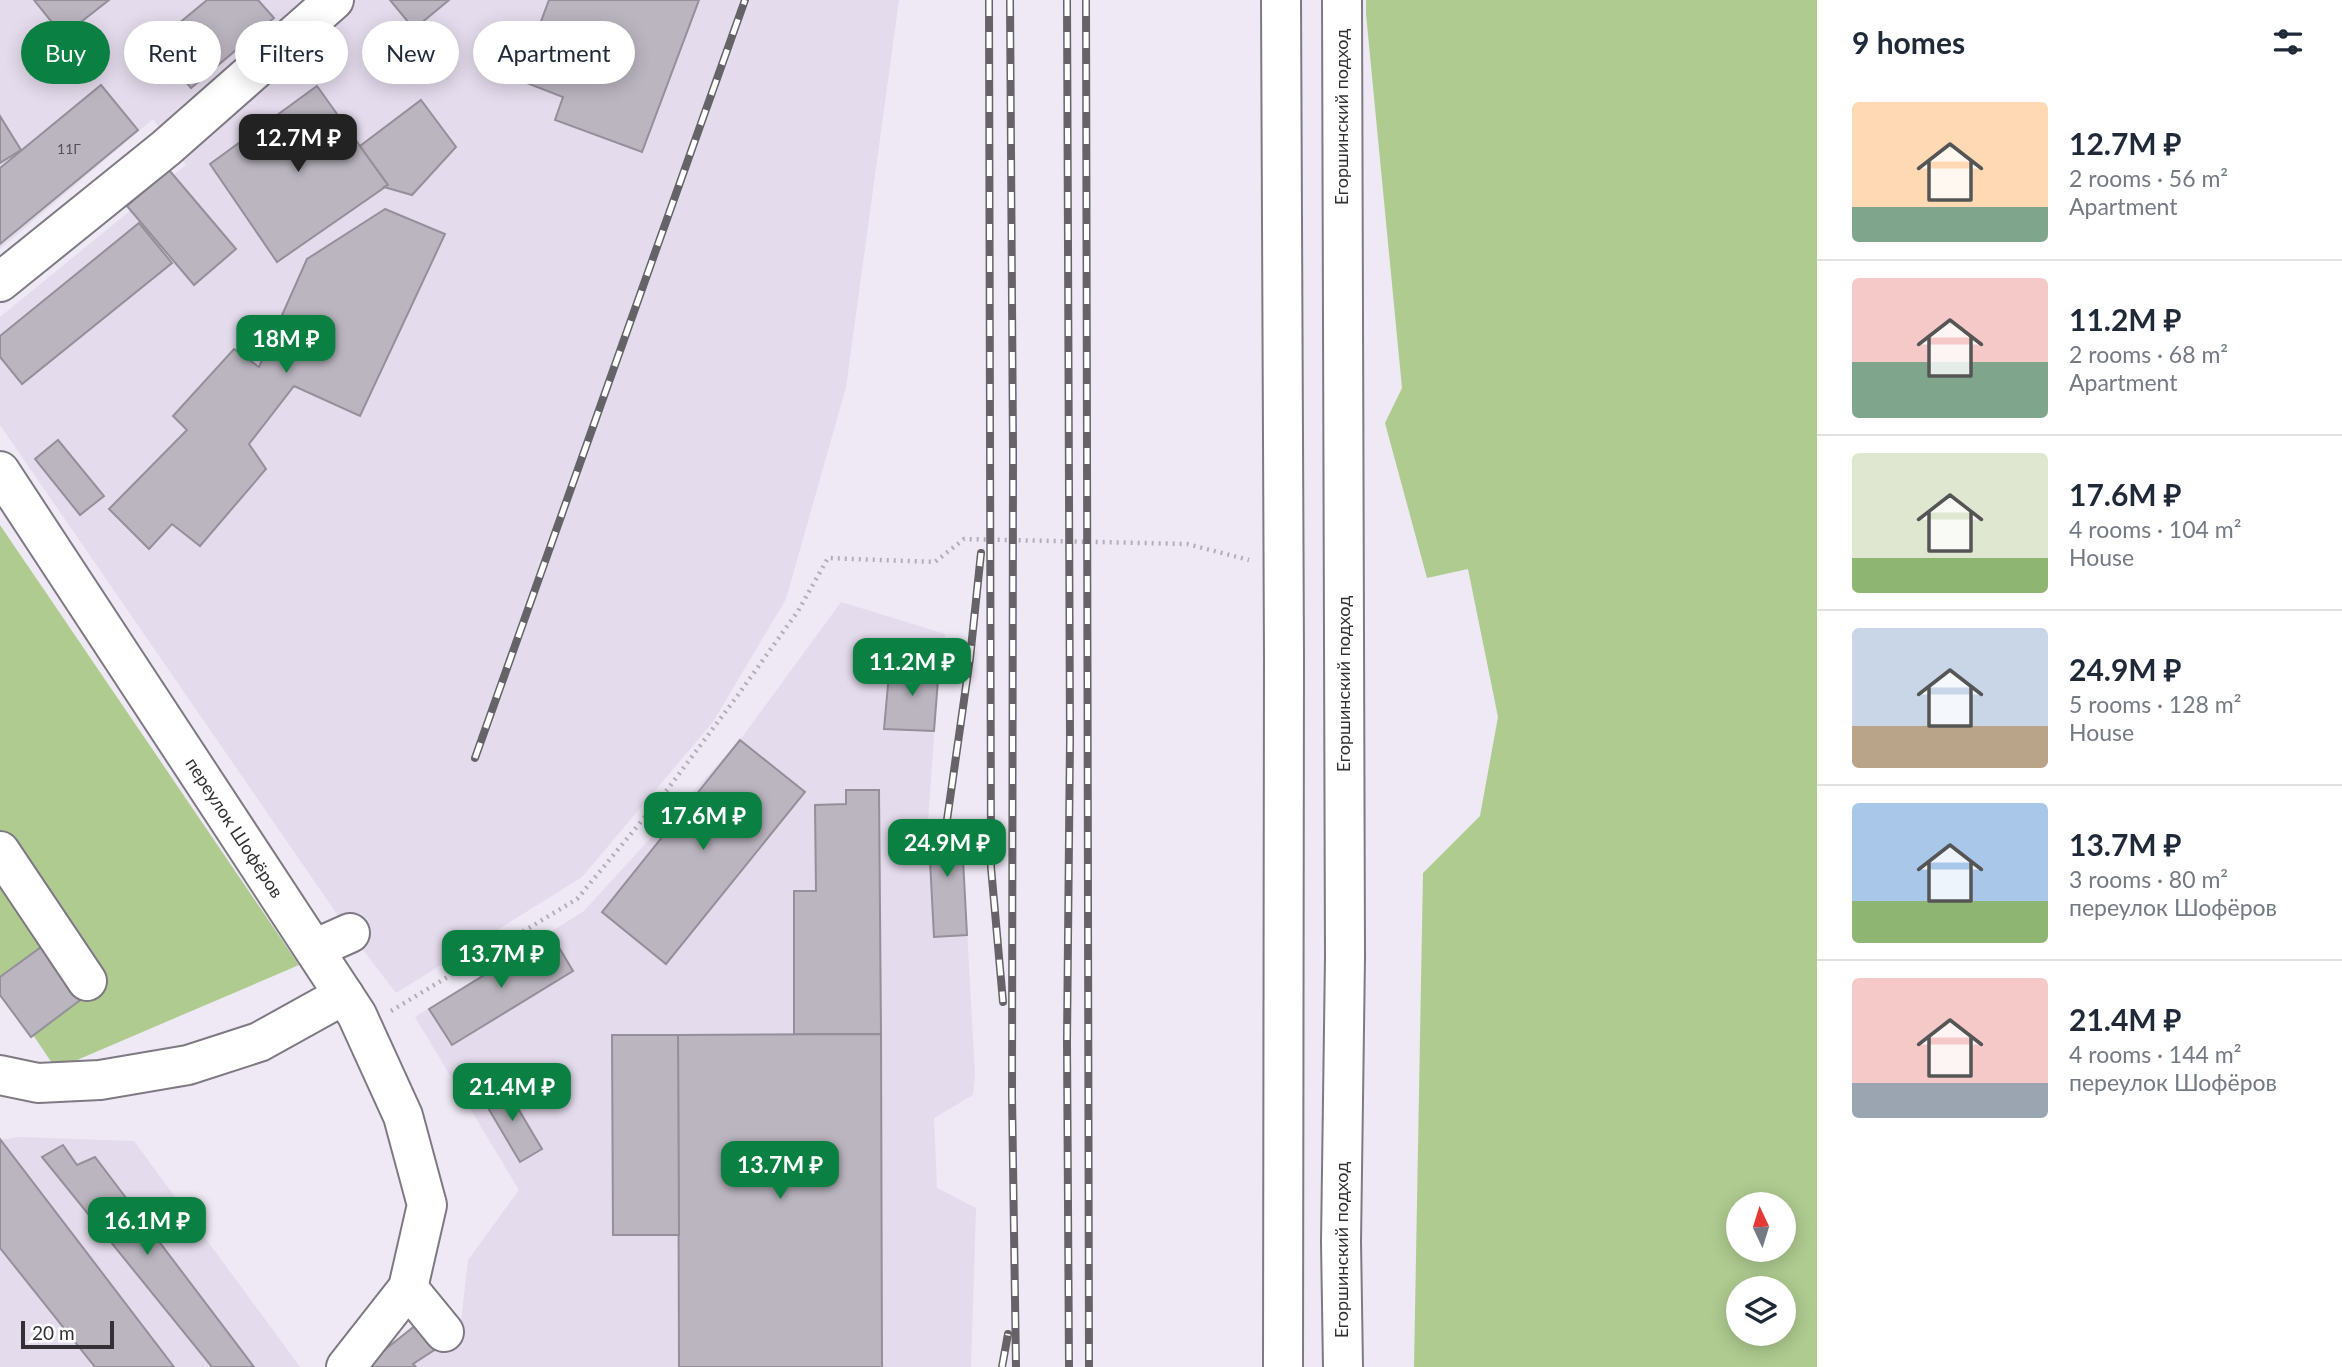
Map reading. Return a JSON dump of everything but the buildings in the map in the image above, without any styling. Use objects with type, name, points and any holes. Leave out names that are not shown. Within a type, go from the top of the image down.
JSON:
[{"type":"main road","points":[[0,282],[166,148],[334,0]]},
{"type":"main road","points":[[1281,0],[1283,1367]]},
{"type":"main road","name":"Егоршинский подход","points":[[1342,0],[1345,957],[1341,1242],[1343,1367]]},
{"type":"main road","name":"переулок Шофёров","points":[[0,471],[363,1027],[403,1116],[427,1205],[408,1288]]},
{"type":"main road","points":[[0,851],[87,981]]},
{"type":"main road","points":[[314,949],[350,933]]},
{"type":"main road","points":[[0,1075],[51,1083],[100,1080],[188,1065],[259,1042],[344,995]]},
{"type":"main road","points":[[346,1367],[408,1288],[444,1332]]},
{"type":"path","points":[[363,1027],[577,900],[664,794],[738,695],[798,611],[828,558],[935,562],[964,539],[1187,544],[1283,569]]},
{"type":"shaded area","points":[[0,0],[899,0],[846,387],[786,599],[713,722],[582,877],[396,993],[350,933],[0,425],[0,317],[186,165],[153,119],[0,249]]},
{"type":"shaded area","points":[[841,602],[945,634],[939,667],[928,821],[961,821],[975,1075],[973,1095],[934,1118],[937,1188],[976,1208],[971,1367],[403,1367],[461,1322],[468,1260],[519,1190],[415,1017],[584,911],[740,740]]},
{"type":"shaded area","points":[[19,1137],[134,1141],[300,1367],[0,1367],[0,1140]]},
{"type":"green space","points":[[1366,0],[1817,0],[1817,1367],[1414,1367],[1423,873],[1480,816],[1498,717],[1468,569],[1427,578],[1385,423],[1402,388]]},
{"type":"green space","points":[[0,525],[299,965],[56,1069],[0,986]]},
{"type":"railway","points":[[475,758],[745,0]]},
{"type":"railway","points":[[989,0],[991,867],[1003,1002]]},
{"type":"railway","points":[[1010,0],[1013,452],[1012,1096],[1016,1367]]},
{"type":"railway","points":[[1067,0],[1069,1367]]},
{"type":"railway","points":[[1086,0],[1089,1367]]},
{"type":"railway","points":[[947,820],[970,658],[981,553]]},
{"type":"railway","points":[[1002,1367],[1008,1334]]}]
